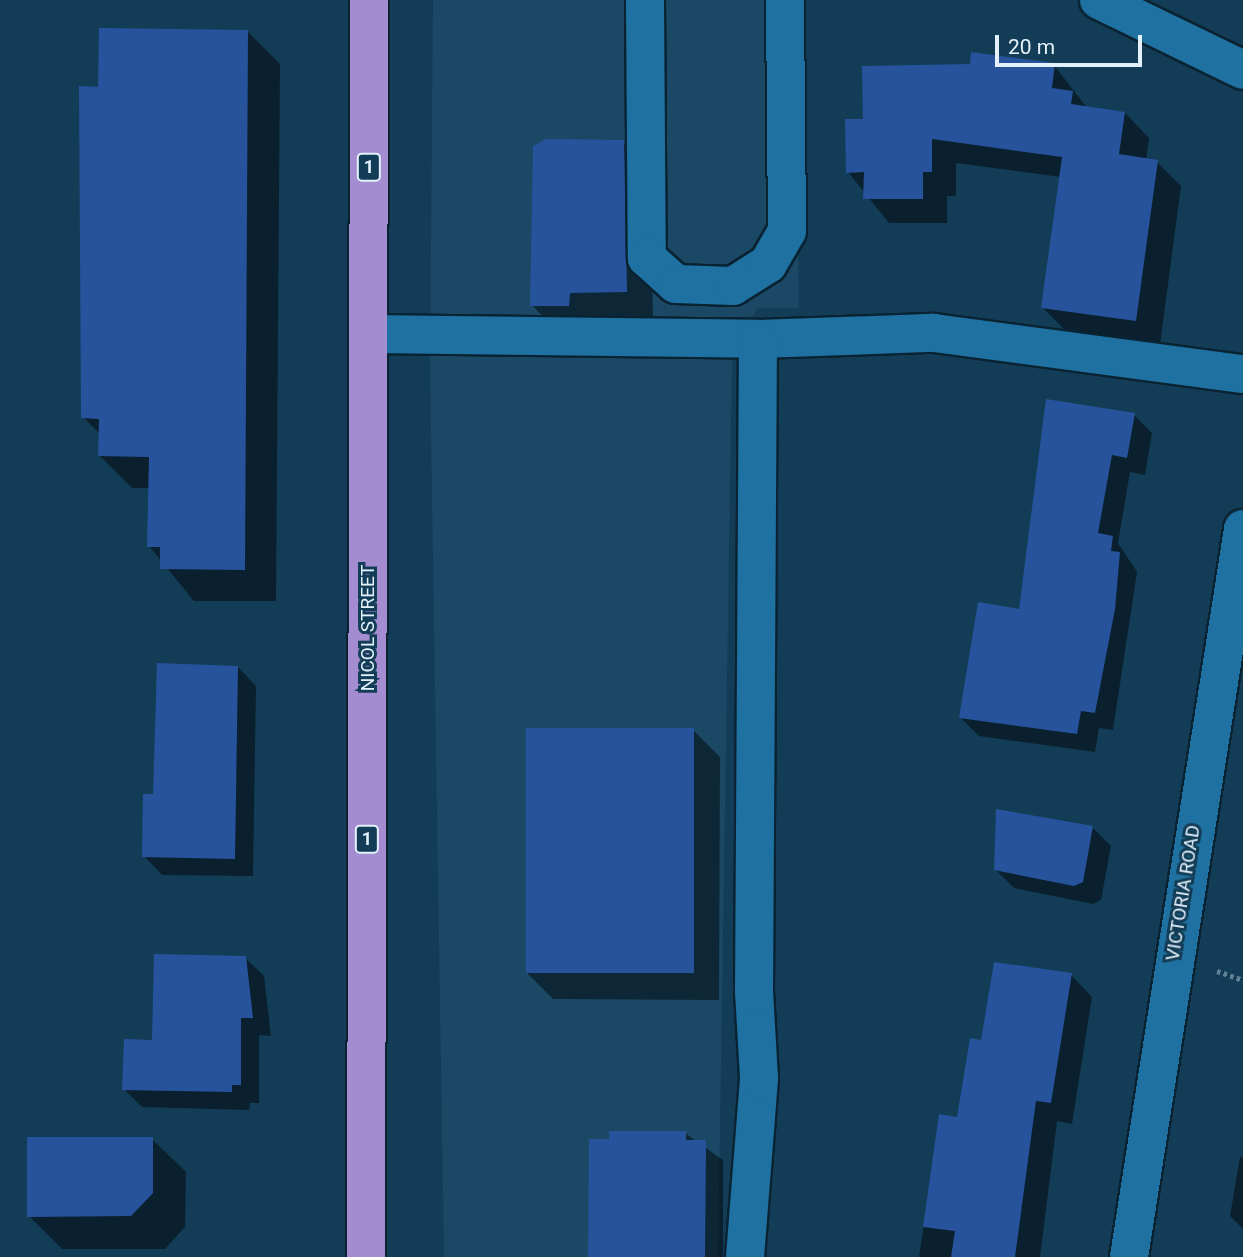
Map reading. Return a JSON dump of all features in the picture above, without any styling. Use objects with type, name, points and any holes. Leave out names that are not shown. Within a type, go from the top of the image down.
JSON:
[{"type":"highway","name":"NICOL STREET","points":[[366,1257],[369,0]]},
{"type":"street","points":[[645,0],[647,258],[676,284],[733,286],[768,264],[787,231],[785,0]]},
{"type":"street","points":[[1099,0],[1243,70]]},
{"type":"street","points":[[370,334],[758,339],[934,333],[1243,374]]},
{"type":"street","points":[[745,1257],[759,1078],[754,992],[758,339]]},
{"type":"street","name":"VICTORIA ROAD","points":[[1129,1257],[1243,529]]},
{"type":"shaded area","points":[[433,0],[794,0],[799,308],[757,308],[732,356],[718,1257],[444,1257],[430,368]]},
{"type":"building","points":[[99,28],[248,30],[245,570],[160,569],[160,547],[147,547],[149,457],[98,456],[99,419],[81,418],[79,86],[98,87]]},
{"type":"building","points":[[971,52],[1055,63],[1052,88],[1073,91],[1071,104],[1125,112],[1119,154],[1158,160],[1136,321],[1041,308],[1062,157],[932,139],[932,172],[923,172],[923,199],[863,199],[864,172],[846,173],[845,119],[863,119],[862,66],[970,64]]},
{"type":"building","points":[[546,139],[624,140],[627,292],[570,293],[569,306],[530,306],[533,146]]},
{"type":"building","points":[[1046,399],[1135,413],[1127,458],[1112,455],[1098,533],[1113,536],[1111,551],[1120,552],[1115,609],[1095,713],[1081,711],[1077,734],[959,718],[978,602],[1019,609]]},
{"type":"building","points":[[157,663],[238,666],[235,859],[142,857],[143,794],[153,794]]},
{"type":"building","points":[[526,728],[694,728],[694,973],[526,973]]},
{"type":"building","points":[[996,809],[1093,826],[1083,882],[1074,886],[994,870]]},
{"type":"building","points":[[154,954],[246,956],[253,1018],[241,1018],[241,1085],[232,1085],[232,1092],[122,1090],[124,1039],[152,1040]]},
{"type":"building","points":[[994,962],[1072,973],[1051,1103],[1036,1101],[1015,1257],[951,1257],[955,1231],[923,1227],[939,1114],[957,1117],[970,1038],[981,1040]]},
{"type":"building","points":[[609,1131],[686,1131],[686,1140],[706,1140],[705,1257],[588,1257],[589,1139],[609,1139]]},
{"type":"building","points":[[27,1137],[153,1137],[153,1193],[131,1216],[27,1217]]}]
